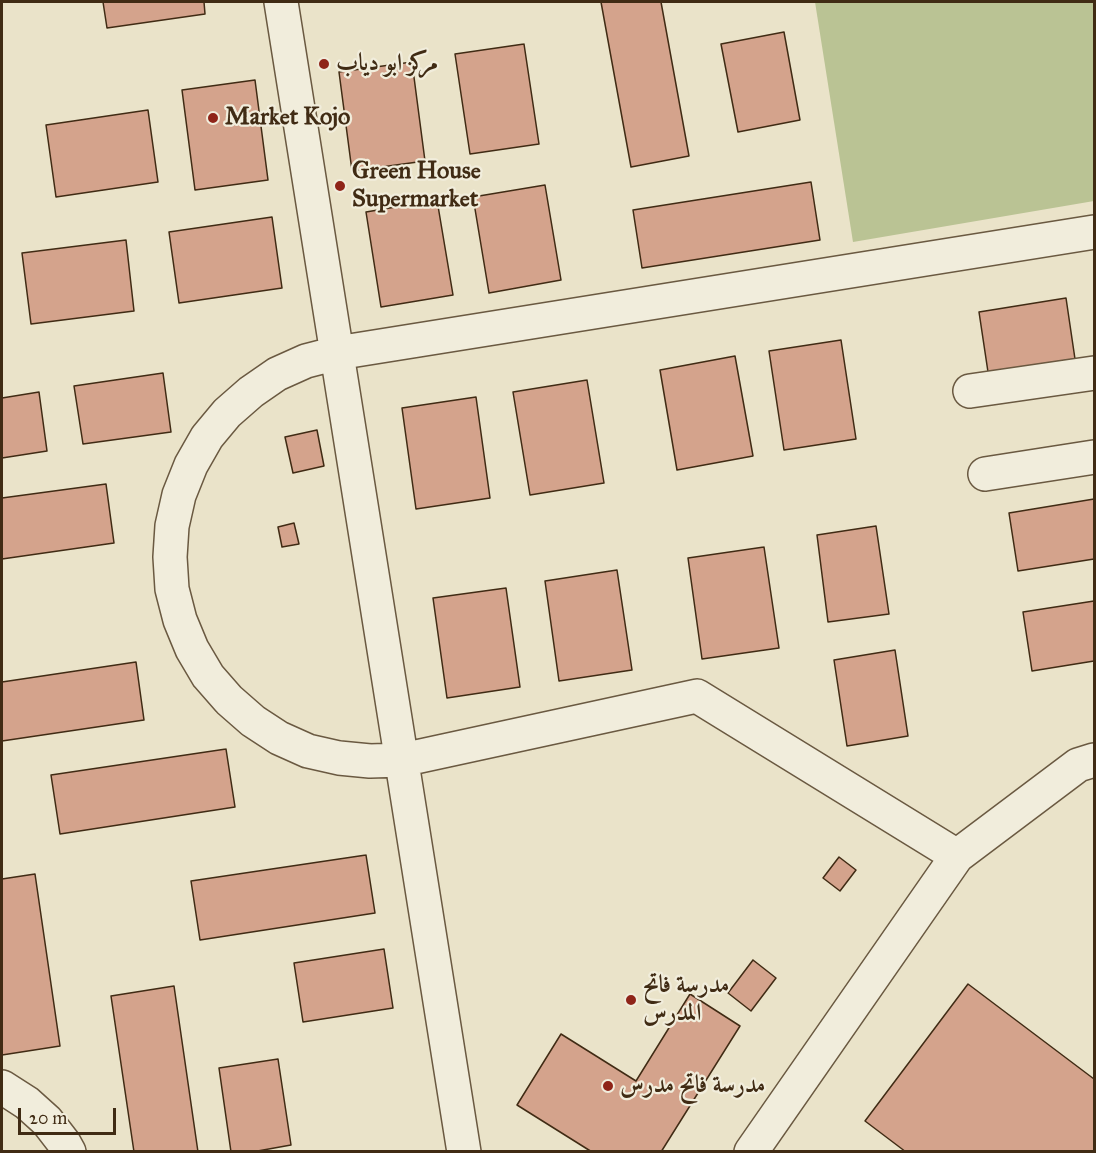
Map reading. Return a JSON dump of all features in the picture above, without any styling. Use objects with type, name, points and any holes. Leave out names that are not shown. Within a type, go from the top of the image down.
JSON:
[{"type":"street","points":[[281,2],[464,1152]]},
{"type":"street","points":[[957,856],[697,696],[402,760],[349,759],[308,751],[279,738],[253,721],[229,700],[208,676],[192,649],[180,620],[172,589],[170,557],[172,526],[179,495],[191,465],[207,437],[227,413],[250,392],[277,374],[306,361],[337,353],[1095,232]]},
{"type":"street","points":[[970,391],[1095,373]]},
{"type":"street","points":[[985,474],[1095,457]]},
{"type":"street","points":[[751,1152],[957,856],[1078,765],[1095,760]]},
{"type":"street","points":[[2,1087],[27,1103],[47,1121],[69,1152]]},
{"type":"green space","points":[[815,2],[1094,2],[1094,201],[853,242]]},
{"type":"building","points":[[103,2],[204,2],[205,14],[107,28]]},
{"type":"building","points":[[601,2],[661,2],[689,156],[631,167]]},
{"type":"building","points":[[784,32],[800,120],[738,132],[721,44]]},
{"type":"building","points":[[524,44],[539,144],[470,154],[455,54]]},
{"type":"building","points":[[412,62],[425,161],[352,171],[339,72]]},
{"type":"building","points":[[255,80],[268,180],[195,190],[182,90]]},
{"type":"building","points":[[148,110],[158,182],[56,197],[46,125]]},
{"type":"building","points":[[811,182],[820,240],[642,268],[633,210]]},
{"type":"building","points":[[545,185],[561,280],[489,293],[473,197]]},
{"type":"building","points":[[437,200],[453,295],[381,307],[366,212]]},
{"type":"building","points":[[272,217],[282,288],[179,303],[169,232]]},
{"type":"building","points":[[126,240],[134,311],[31,324],[22,253]]},
{"type":"building","points":[[1066,298],[1075,359],[988,372],[979,312]]},
{"type":"building","points":[[841,340],[856,439],[784,450],[769,351]]},
{"type":"building","points":[[735,356],[753,456],[677,470],[660,370]]},
{"type":"building","points":[[163,373],[171,432],[83,444],[74,386]]},
{"type":"building","points":[[587,380],[604,483],[530,495],[513,392]]},
{"type":"building","points":[[39,392],[47,451],[2,458],[2,398]]},
{"type":"building","points":[[476,397],[490,498],[416,509],[402,408]]},
{"type":"building","points":[[317,430],[324,466],[293,473],[285,437]]},
{"type":"building","points":[[106,484],[114,543],[2,559],[2,498]]},
{"type":"building","points":[[1094,499],[1094,559],[1018,571],[1009,513]]},
{"type":"building","points":[[294,523],[299,544],[282,547],[278,527]]},
{"type":"building","points":[[876,526],[889,614],[828,622],[817,535]]},
{"type":"building","points":[[764,547],[779,648],[702,659],[688,558]]},
{"type":"building","points":[[617,570],[632,670],[559,681],[545,581]]},
{"type":"building","points":[[506,588],[520,687],[447,698],[433,598]]},
{"type":"building","points":[[1094,601],[1094,661],[1032,671],[1023,612]]},
{"type":"building","points":[[895,650],[908,736],[847,746],[834,660]]},
{"type":"building","points":[[136,662],[144,720],[2,741],[2,682]]},
{"type":"building","points":[[226,749],[235,807],[60,834],[51,775]]},
{"type":"building","points":[[366,855],[375,913],[200,940],[191,881]]},
{"type":"building","points":[[839,857],[856,870],[840,891],[823,878]]},
{"type":"building","points":[[35,874],[60,1046],[2,1055],[2,879]]},
{"type":"building","points":[[384,949],[393,1008],[303,1022],[294,963]]},
{"type":"building","points":[[753,960],[776,978],[751,1011],[728,993]]},
{"type":"building","points":[[968,984],[1094,1079],[1094,1152],[906,1152],[865,1121]]},
{"type":"building","points":[[174,986],[198,1152],[134,1152],[111,996]]},
{"type":"building","points":[[690,994],[740,1026],[661,1152],[592,1152],[517,1105],[561,1034],[636,1081]]},
{"type":"building","points":[[278,1059],[291,1145],[252,1152],[231,1152],[219,1068]]},
{"type":"place","name":"مركز ابو دياب","points":[[324,64]]},
{"type":"place","name":"Market Kojo","points":[[213,118]]},
{"type":"place","name":"Green House Supermarket","points":[[340,186]]},
{"type":"place","name":"مدرسة فاتح المدرس","points":[[631,1000]]},
{"type":"place","name":"مدرسة فاتح مدرس","points":[[608,1086]]}]
